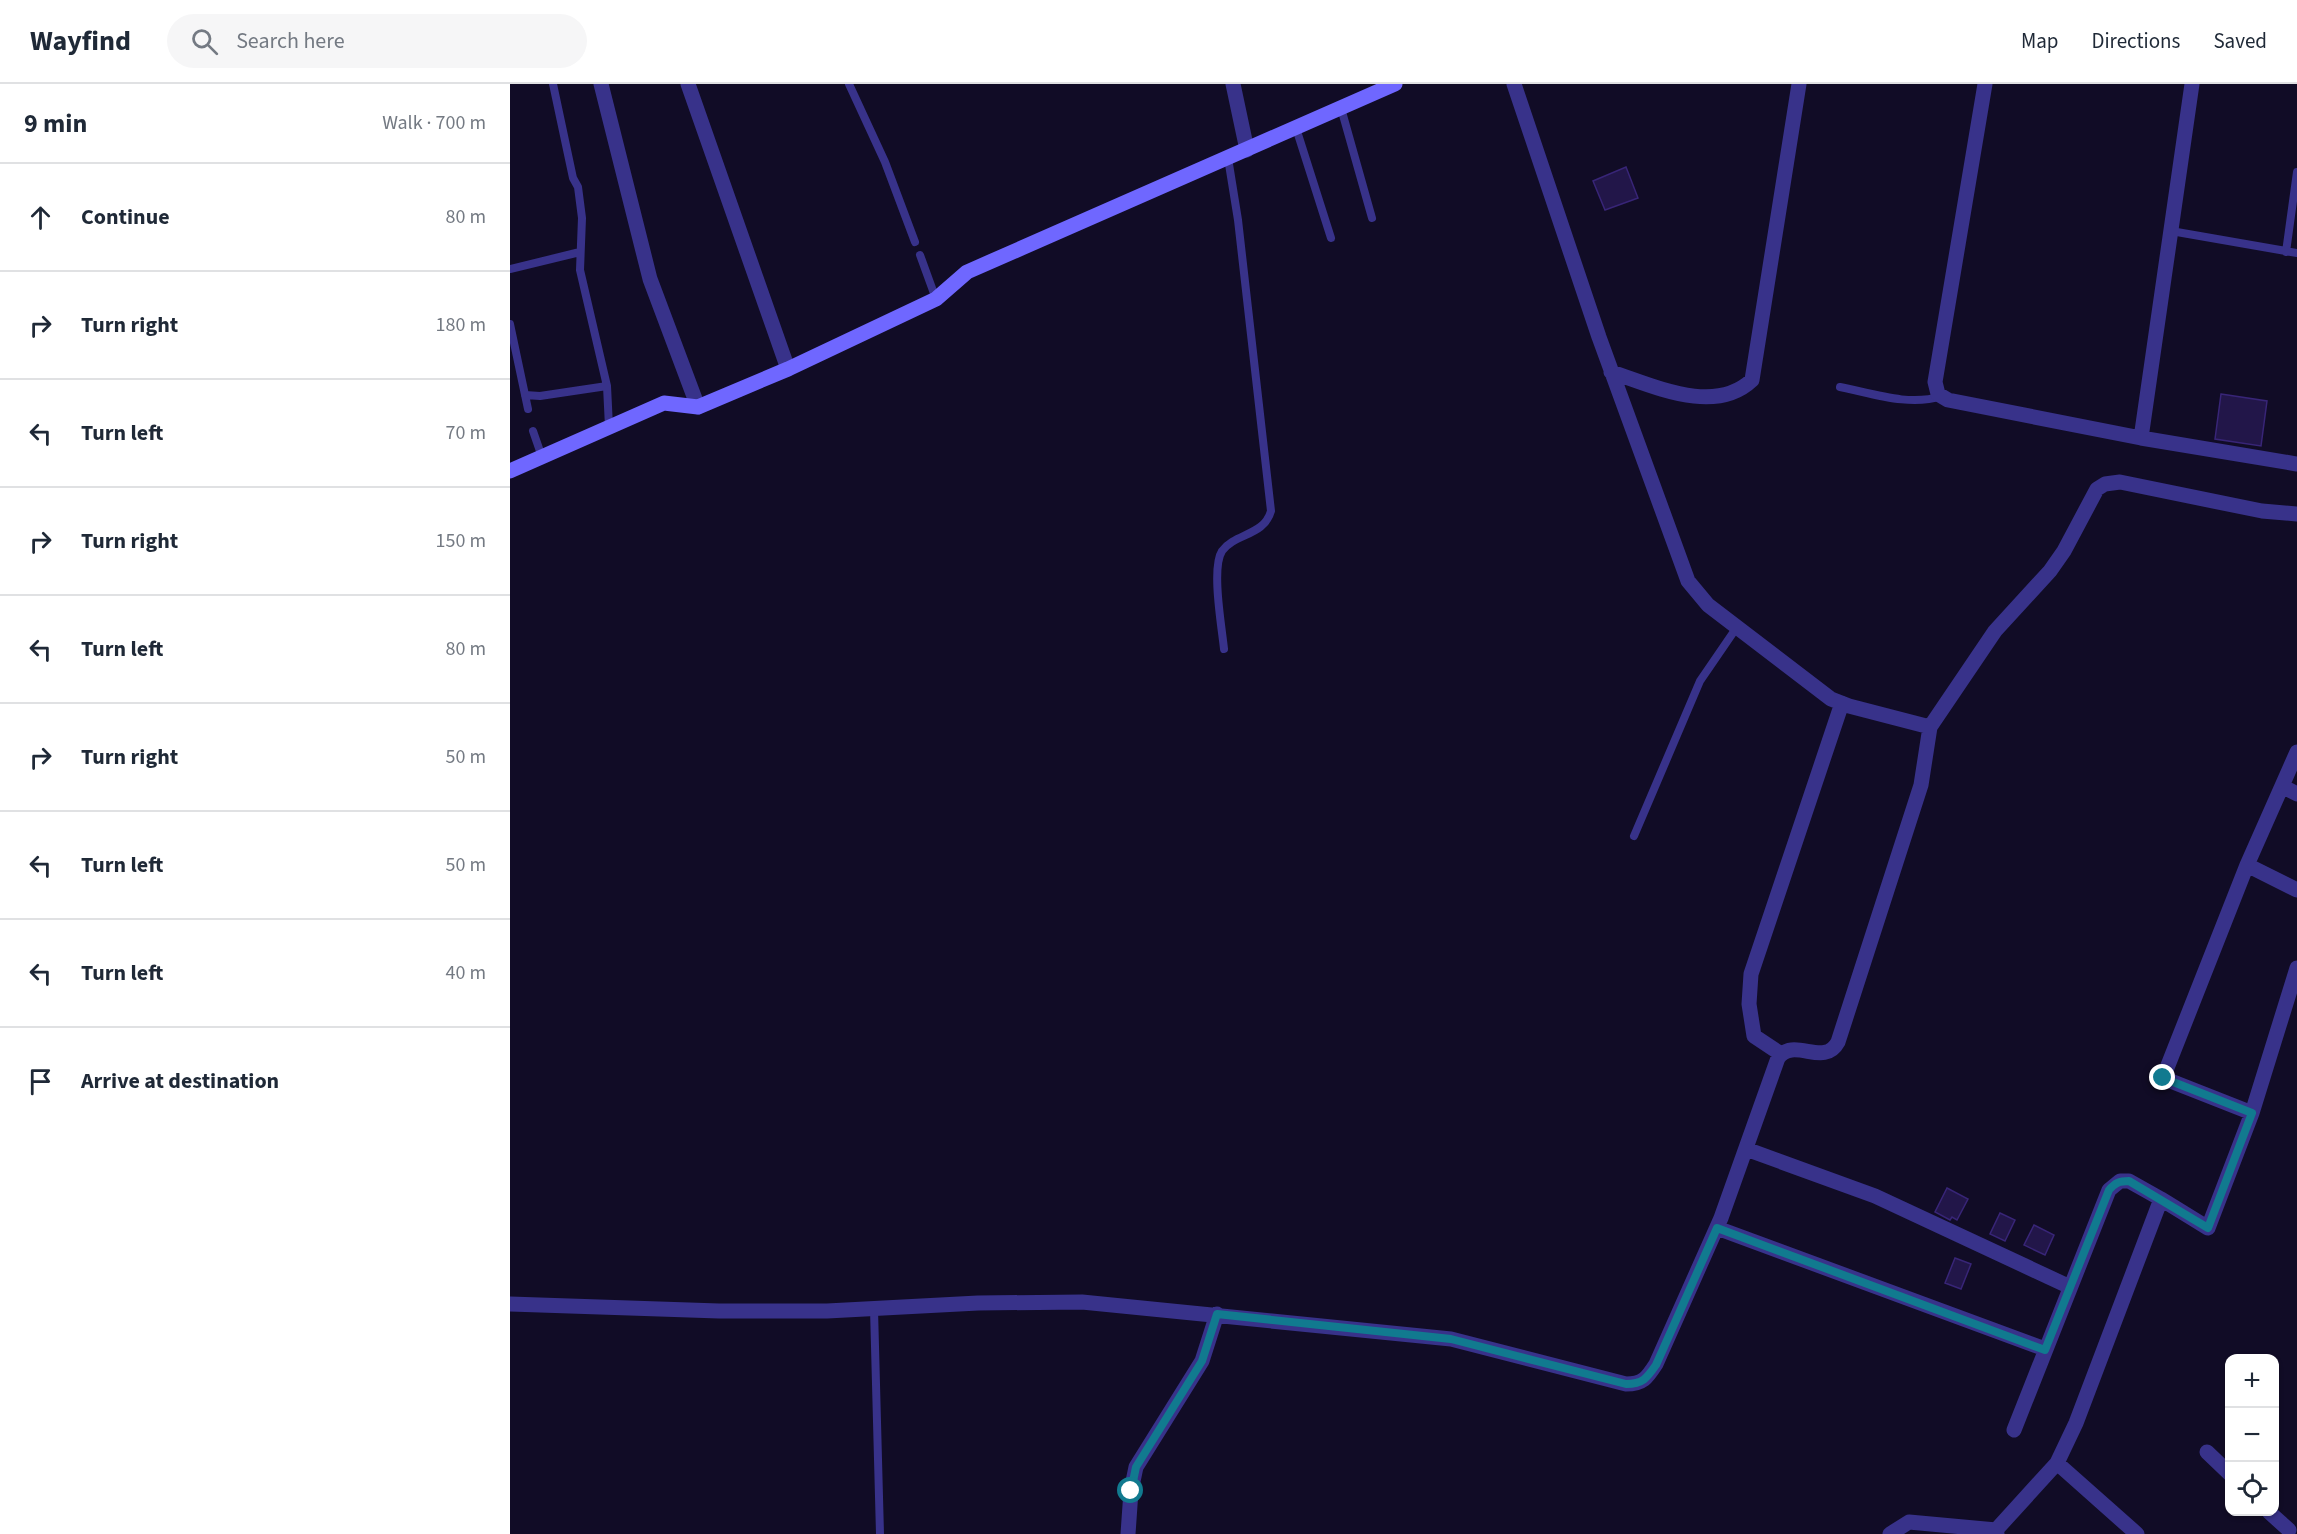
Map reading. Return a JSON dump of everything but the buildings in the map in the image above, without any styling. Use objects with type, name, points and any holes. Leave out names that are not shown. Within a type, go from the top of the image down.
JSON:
[{"type":"main road","points":[[510,471],[664,403],[699,407],[788,369],[936,299],[968,272],[1395,84]]},
{"type":"street","points":[[601,84],[650,279],[699,407]]},
{"type":"street","points":[[688,84],[788,369]]},
{"type":"street","points":[[1233,84],[1247,150]]},
{"type":"street","points":[[1514,84],[1611,372],[1688,581],[1696,593],[1814,687],[1842,703],[1930,727]]},
{"type":"street","points":[[1611,372],[1693,397],[1732,392],[1752,380],[1799,84]]},
{"type":"street","points":[[1985,84],[1935,382],[1941,396],[1948,400],[2141,438],[2297,464]]},
{"type":"street","points":[[2141,438],[2192,84]]},
{"type":"street","points":[[510,1304],[719,1311],[874,1309],[978,1303],[1082,1302],[1451,1339],[1626,1384],[1639,1384],[1647,1378],[1656,1365],[1717,1228],[1781,1054],[1790,1049],[1827,1053],[1834,1049],[1838,1042],[1922,785],[1930,727],[1995,632],[2050,571],[2064,551],[2097,489],[2105,484],[2120,482],[2262,512],[2297,514]]},
{"type":"street","points":[[1781,1054],[1761,1043],[1754,1035],[1749,1004],[1751,974],[1842,703]]},
{"type":"street","points":[[2252,1113],[2163,1078],[2247,865],[2297,752]]},
{"type":"street","points":[[2282,786],[2297,794]]},
{"type":"street","points":[[2247,865],[2297,890]]},
{"type":"street","points":[[2014,1430],[2068,1286],[2113,1185],[2120,1181],[2129,1181],[2208,1228],[2252,1113],[2297,968]]},
{"type":"street","points":[[1746,1149],[1875,1197],[2068,1286]]},
{"type":"street","points":[[1890,1534],[1909,1522],[1997,1532],[2057,1463],[2076,1422],[2160,1199]]},
{"type":"street","points":[[1717,1228],[2045,1350]]},
{"type":"street","points":[[1128,1534],[1131,1491],[1136,1467],[1202,1361],[1217,1314]]},
{"type":"street","points":[[2207,1452],[2225,1470]]},
{"type":"street","points":[[2057,1463],[2138,1534]]},
{"type":"street","points":[[2274,1516],[2290,1529]]},
{"type":"lane","points":[[553,84],[573,178],[578,187],[582,218],[580,270],[607,386],[609,427]]},
{"type":"lane","points":[[849,84],[885,162],[915,242]]},
{"type":"lane","points":[[1341,108],[1372,218]]},
{"type":"lane","points":[[1296,128],[1331,238]]},
{"type":"lane","points":[[1224,649],[1218,560],[1228,545],[1264,524],[1271,511],[1238,220],[1228,158]]},
{"type":"lane","points":[[2286,252],[2297,172]]},
{"type":"lane","points":[[2171,231],[2297,253]]},
{"type":"lane","points":[[510,269],[580,252]]},
{"type":"lane","points":[[920,255],[936,299]]},
{"type":"lane","points":[[510,324],[528,409]]},
{"type":"lane","points":[[525,395],[540,396],[607,386]]},
{"type":"lane","points":[[1840,387],[1913,401],[1941,396]]},
{"type":"lane","points":[[533,430],[542,457]]},
{"type":"lane","points":[[1634,836],[1700,681],[1737,627]]},
{"type":"lane","points":[[874,1309],[880,1534]]},
{"type":"route","points":[[1131,1491],[1136,1467],[1202,1361],[1209,1345],[1217,1314],[1451,1339],[1626,1384],[1639,1384],[1647,1378],[1656,1365],[1704,1262],[1717,1228],[2045,1350],[2068,1286],[2113,1185],[2120,1181],[2129,1181],[2208,1228],[2252,1113],[2163,1078]]}]
